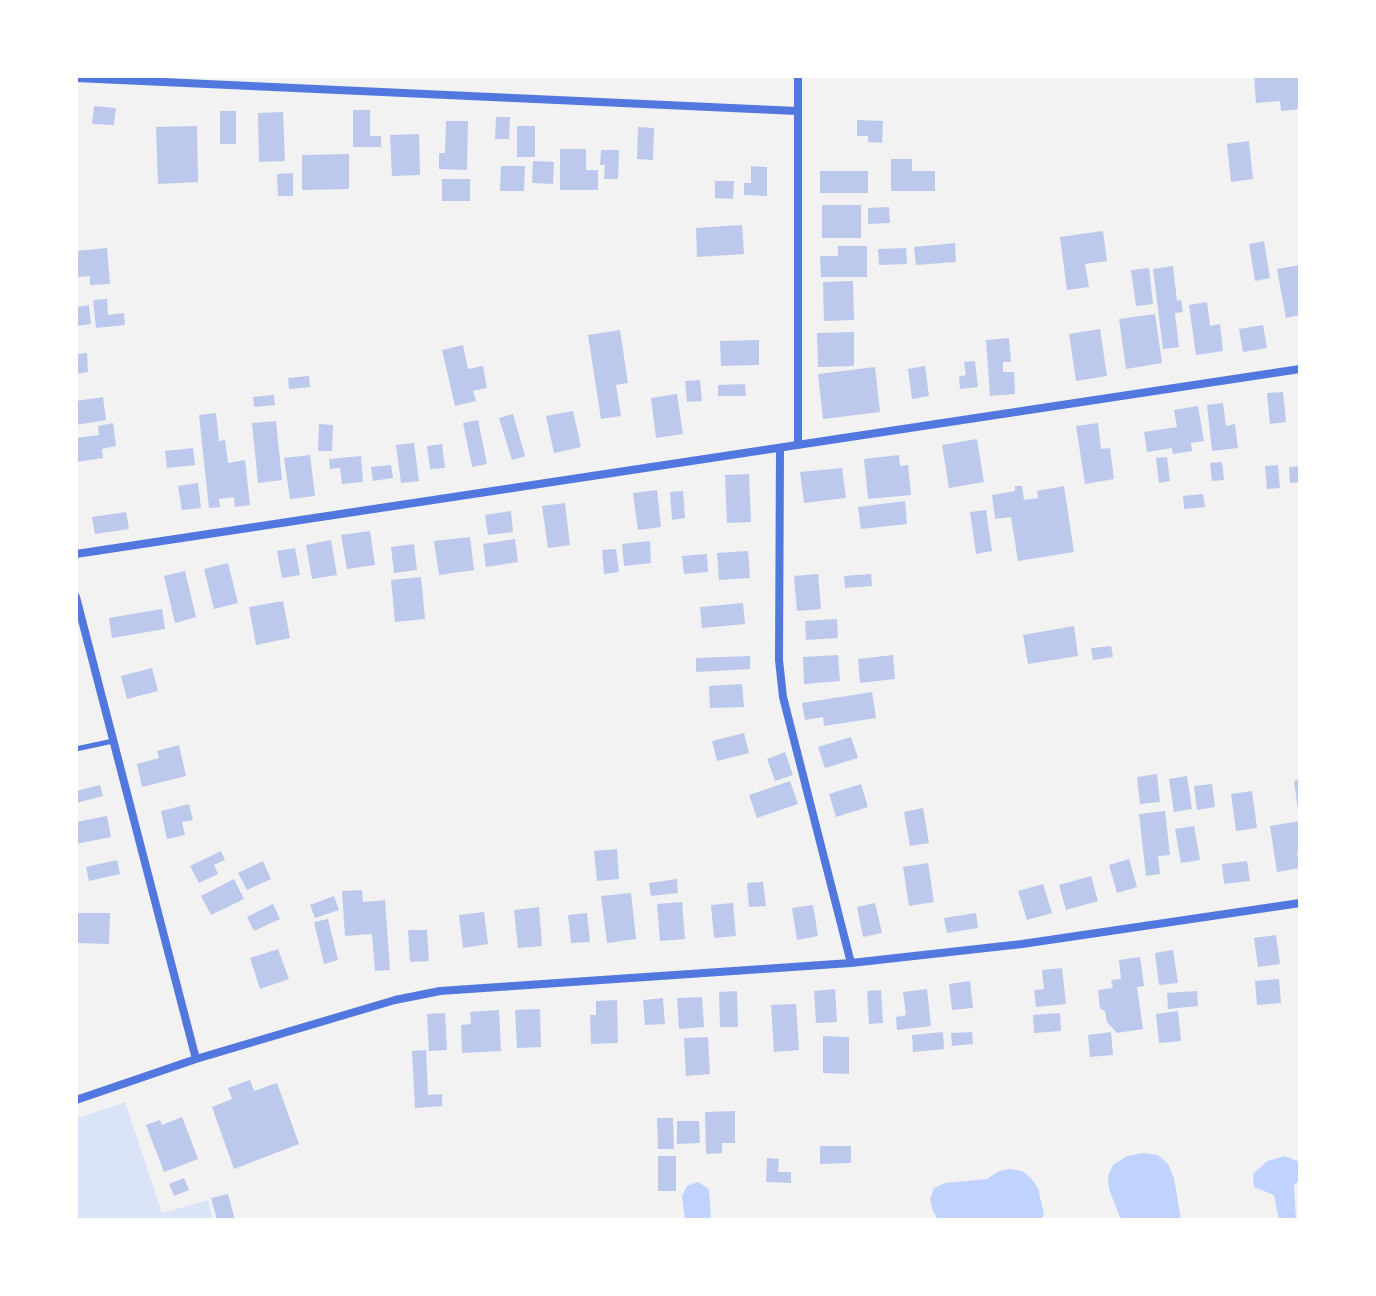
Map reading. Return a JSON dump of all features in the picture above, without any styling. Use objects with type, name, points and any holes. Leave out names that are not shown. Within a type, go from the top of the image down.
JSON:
[{"type":"street","points":[[798,76],[798,445]]},
{"type":"street","points":[[76,78],[797,111]]},
{"type":"street","points":[[76,554],[1300,369]]},
{"type":"street","points":[[780,448],[779,660],[783,697],[851,963]]},
{"type":"street","points":[[76,597],[196,1059]]},
{"type":"street","points":[[76,1100],[196,1059],[395,1000],[440,991],[851,963],[1022,944],[1300,903]]},
{"type":"lane","points":[[76,749],[114,741]]},
{"type":"shaded area","points":[[125,1102],[162,1213],[208,1200],[213,1220],[76,1220],[76,1119]]},
{"type":"water","points":[[1143,1153],[1158,1155],[1168,1164],[1174,1178],[1181,1220],[1121,1220],[1109,1189],[1108,1176],[1113,1165],[1127,1156]]},
{"type":"water","points":[[1285,1156],[1300,1162],[1300,1180],[1294,1185],[1296,1220],[1279,1220],[1274,1195],[1254,1187],[1253,1174],[1267,1161]]},
{"type":"water","points":[[999,1171],[1022,1171],[1038,1188],[1044,1214],[1041,1220],[938,1220],[930,1199],[934,1188],[945,1183],[987,1179]]},
{"type":"water","points":[[698,1182],[709,1189],[711,1220],[685,1220],[682,1196],[687,1186]]},
{"type":"building","points":[[1254,76],[1300,76],[1300,109],[1281,111],[1280,101],[1256,103]]},
{"type":"building","points":[[94,106],[116,108],[114,125],[92,124]]},
{"type":"building","points":[[353,110],[370,110],[370,136],[381,136],[381,147],[353,147]]},
{"type":"building","points":[[220,111],[236,111],[236,144],[220,144]]},
{"type":"building","points":[[283,112],[285,161],[259,162],[258,113]]},
{"type":"building","points":[[496,117],[510,117],[509,139],[495,139]]},
{"type":"building","points":[[857,120],[883,121],[882,143],[868,142],[868,136],[857,136]]},
{"type":"building","points":[[446,121],[468,121],[467,170],[439,169],[439,153],[445,153]]},
{"type":"building","points":[[197,126],[198,182],[158,184],[156,127]]},
{"type":"building","points":[[517,126],[535,126],[535,157],[517,157]]},
{"type":"building","points":[[638,127],[654,128],[653,160],[637,159]]},
{"type":"building","points":[[419,134],[420,175],[392,176],[390,135]]},
{"type":"building","points":[[1249,141],[1253,179],[1231,182],[1227,144]]},
{"type":"building","points":[[560,149],[586,149],[586,170],[598,170],[598,190],[560,190]]},
{"type":"building","points":[[601,150],[619,150],[618,179],[604,179],[605,165],[600,165]]},
{"type":"building","points":[[349,154],[349,189],[302,190],[302,155]]},
{"type":"building","points":[[891,159],[912,159],[912,171],[935,171],[935,191],[891,191]]},
{"type":"building","points":[[533,161],[554,162],[553,184],[532,183]]},
{"type":"building","points":[[501,166],[525,166],[524,191],[500,191]]},
{"type":"building","points":[[751,166],[767,167],[767,196],[744,195],[744,183],[751,183]]},
{"type":"building","points":[[820,171],[868,171],[868,193],[820,193]]},
{"type":"building","points":[[293,173],[293,196],[278,196],[277,174]]},
{"type":"building","points":[[442,179],[470,179],[470,201],[442,201]]},
{"type":"building","points":[[715,181],[734,181],[733,199],[715,198]]},
{"type":"building","points":[[822,205],[861,205],[861,238],[822,238]]},
{"type":"building","points":[[889,207],[890,223],[868,224],[868,208]]},
{"type":"building","points":[[742,225],[744,254],[697,257],[696,228]]},
{"type":"building","points":[[1103,231],[1107,261],[1085,264],[1089,287],[1067,290],[1060,237]]},
{"type":"building","points":[[1264,241],[1270,278],[1255,281],[1249,244]]},
{"type":"building","points":[[955,243],[956,262],[916,265],[914,247]]},
{"type":"building","points":[[838,246],[867,246],[867,277],[821,277],[820,256],[838,256]]},
{"type":"building","points":[[107,248],[110,284],[90,285],[90,276],[76,277],[76,251]]},
{"type":"building","points":[[906,248],[907,264],[879,265],[878,249]]},
{"type":"building","points":[[1300,265],[1300,315],[1286,318],[1277,269]]},
{"type":"building","points":[[1173,266],[1177,301],[1181,300],[1183,312],[1175,313],[1179,347],[1163,349],[1153,269]]},
{"type":"building","points":[[1149,268],[1153,304],[1136,306],[1131,270]]},
{"type":"building","points":[[853,281],[854,320],[824,321],[823,282]]},
{"type":"building","points":[[107,299],[108,315],[124,313],[125,325],[96,328],[93,300]]},
{"type":"building","points":[[1207,302],[1210,326],[1220,324],[1223,351],[1196,355],[1189,305]]},
{"type":"building","points":[[89,305],[91,324],[76,326],[76,307]]},
{"type":"building","points":[[1155,314],[1162,363],[1126,369],[1119,319]]},
{"type":"building","points":[[1263,325],[1267,348],[1243,352],[1239,329]]},
{"type":"building","points":[[1100,329],[1107,376],[1076,381],[1069,334]]},
{"type":"building","points":[[620,330],[628,383],[616,385],[621,416],[601,419],[588,335]]},
{"type":"building","points":[[854,332],[854,366],[818,367],[817,333]]},
{"type":"building","points":[[1009,338],[1011,362],[1003,362],[1003,372],[1014,372],[1015,394],[990,396],[986,340]]},
{"type":"building","points":[[759,340],[759,365],[721,366],[720,341]]},
{"type":"building","points":[[463,345],[468,369],[483,366],[487,388],[473,391],[476,401],[455,406],[442,350]]},
{"type":"building","points":[[87,353],[88,372],[76,374],[76,354]]},
{"type":"building","points":[[975,361],[978,387],[960,389],[959,377],[966,375],[964,362]]},
{"type":"building","points":[[925,366],[929,396],[912,399],[908,369]]},
{"type":"building","points":[[875,367],[880,412],[823,419],[818,374]]},
{"type":"building","points":[[309,376],[310,387],[289,389],[288,378]]},
{"type":"building","points":[[700,380],[702,401],[687,402],[685,381]]},
{"type":"building","points":[[745,384],[746,396],[718,396],[718,385]]},
{"type":"building","points":[[1283,392],[1286,422],[1270,424],[1267,393]]},
{"type":"building","points":[[677,394],[683,434],[656,438],[651,398]]},
{"type":"building","points":[[274,395],[275,405],[254,407],[253,397]]},
{"type":"building","points":[[103,397],[106,420],[76,425],[76,401]]},
{"type":"building","points":[[1223,403],[1226,426],[1235,424],[1238,448],[1212,451],[1207,405]]},
{"type":"building","points":[[1198,406],[1204,441],[1191,443],[1192,451],[1173,454],[1172,448],[1147,452],[1144,432],[1177,427],[1174,410]]},
{"type":"building","points":[[573,411],[581,447],[554,453],[546,416]]},
{"type":"building","points":[[216,413],[219,441],[225,440],[228,463],[245,460],[250,505],[235,507],[234,497],[219,499],[220,507],[209,508],[199,415]]},
{"type":"building","points":[[513,414],[525,456],[512,460],[499,418]]},
{"type":"building","points":[[478,420],[487,464],[472,467],[463,423]]},
{"type":"building","points":[[276,421],[282,480],[258,483],[252,423]]},
{"type":"building","points":[[113,423],[116,446],[102,449],[103,458],[76,462],[76,438],[99,435],[98,426]]},
{"type":"building","points":[[1098,423],[1101,449],[1110,448],[1114,479],[1085,484],[1076,426]]},
{"type":"building","points":[[319,424],[333,425],[332,451],[318,451]]},
{"type":"building","points":[[977,439],[984,482],[949,488],[942,445]]},
{"type":"building","points":[[414,443],[419,481],[401,483],[396,445]]},
{"type":"building","points":[[442,444],[445,468],[430,469],[427,446]]},
{"type":"building","points":[[193,448],[195,465],[167,468],[165,451]]},
{"type":"building","points":[[310,455],[315,496],[290,499],[284,458]]},
{"type":"building","points":[[899,455],[900,466],[908,465],[911,495],[868,499],[864,459]]},
{"type":"building","points":[[361,456],[363,482],[342,484],[340,468],[330,469],[329,459]]},
{"type":"building","points":[[1167,457],[1170,481],[1159,483],[1156,458]]},
{"type":"building","points":[[1222,462],[1224,480],[1212,481],[1210,463]]},
{"type":"building","points":[[391,465],[393,478],[373,481],[371,467]]},
{"type":"building","points":[[1278,465],[1280,488],[1267,489],[1265,466]]},
{"type":"building","points":[[1300,466],[1300,482],[1290,483],[1289,467]]},
{"type":"building","points":[[842,468],[846,498],[804,503],[800,472]]},
{"type":"building","points":[[749,474],[751,522],[727,523],[725,475]]},
{"type":"building","points":[[198,483],[201,508],[182,510],[178,486]]},
{"type":"building","points":[[1015,486],[1022,486],[1024,500],[1038,498],[1037,491],[1064,486],[1074,552],[1018,561],[1011,517],[995,519],[992,495],[1015,491]]},
{"type":"building","points":[[657,490],[661,527],[638,530],[633,493]]},
{"type":"building","points":[[683,491],[685,518],[672,520],[670,492]]},
{"type":"building","points":[[1203,494],[1205,507],[1184,509],[1183,496]]},
{"type":"building","points":[[905,501],[907,524],[861,529],[858,507]]},
{"type":"building","points":[[565,503],[570,545],[548,548],[542,506]]},
{"type":"building","points":[[986,510],[992,551],[976,554],[970,512]]},
{"type":"building","points":[[511,511],[513,532],[488,535],[485,515]]},
{"type":"building","points":[[126,512],[129,529],[95,534],[92,517]]},
{"type":"building","points":[[370,531],[375,565],[347,569],[341,535]]},
{"type":"building","points":[[470,537],[474,570],[439,575],[434,541]]},
{"type":"building","points":[[515,539],[518,562],[486,567],[483,544]]},
{"type":"building","points":[[331,540],[337,575],[312,579],[306,545]]},
{"type":"building","points":[[650,541],[651,563],[624,566],[622,544]]},
{"type":"building","points":[[414,544],[417,570],[394,573],[391,547]]},
{"type":"building","points":[[295,548],[300,575],[282,578],[277,551]]},
{"type":"building","points":[[616,549],[619,572],[604,574],[602,550]]},
{"type":"building","points":[[748,551],[750,578],[719,580],[717,553]]},
{"type":"building","points":[[707,554],[708,572],[684,574],[682,556]]},
{"type":"building","points":[[228,563],[238,603],[214,609],[204,569]]},
{"type":"building","points":[[185,571],[196,617],[175,623],[164,576]]},
{"type":"building","points":[[818,574],[821,609],[797,611],[794,576]]},
{"type":"building","points":[[871,574],[872,586],[845,588],[844,576]]},
{"type":"building","points":[[421,577],[425,619],[395,622],[391,580]]},
{"type":"building","points":[[283,601],[290,638],[256,645],[249,607]]},
{"type":"building","points":[[743,603],[745,624],[702,628],[700,607]]},
{"type":"building","points":[[162,609],[165,629],[112,638],[109,618]]},
{"type":"building","points":[[837,619],[838,638],[806,640],[805,621]]},
{"type":"building","points":[[1074,626],[1078,656],[1028,664],[1023,635]]},
{"type":"building","points":[[1111,646],[1113,657],[1093,660],[1091,648]]},
{"type":"building","points":[[838,655],[840,681],[804,684],[803,657]]},
{"type":"building","points":[[893,655],[895,679],[860,683],[858,659]]},
{"type":"building","points":[[750,656],[750,669],[696,672],[696,658]]},
{"type":"building","points":[[152,668],[158,691],[127,699],[121,676]]},
{"type":"building","points":[[742,684],[744,707],[710,708],[709,686]]},
{"type":"building","points":[[872,692],[876,718],[824,726],[823,717],[805,720],[802,703]]},
{"type":"building","points":[[744,733],[749,753],[717,761],[712,741]]},
{"type":"building","points":[[851,737],[858,758],[825,768],[818,747]]},
{"type":"building","points":[[179,745],[186,776],[142,787],[137,764],[159,758],[157,751]]},
{"type":"building","points":[[785,752],[793,775],[775,781],[767,759]]},
{"type":"building","points":[[1157,774],[1160,802],[1140,804],[1137,777]]},
{"type":"building","points":[[1187,776],[1192,809],[1174,812],[1169,779]]},
{"type":"building","points":[[1300,780],[1300,811],[1298,811],[1294,781]]},
{"type":"building","points":[[790,781],[798,804],[757,818],[749,795]]},
{"type":"building","points":[[861,784],[868,807],[836,817],[829,794]]},
{"type":"building","points":[[1212,784],[1215,807],[1197,810],[1194,786]]},
{"type":"building","points":[[100,785],[103,796],[76,803],[76,791]]},
{"type":"building","points":[[1252,791],[1257,828],[1236,831],[1231,794]]},
{"type":"building","points":[[189,804],[193,820],[182,822],[185,835],[167,839],[161,811]]},
{"type":"building","points":[[923,808],[929,843],[910,846],[904,812]]},
{"type":"building","points":[[1165,811],[1170,855],[1158,856],[1160,874],[1146,876],[1139,814]]},
{"type":"building","points":[[107,816],[111,837],[76,844],[76,822]]},
{"type":"building","points":[[1300,821],[1300,852],[1297,852],[1300,868],[1277,872],[1270,826]]},
{"type":"building","points":[[1194,826],[1200,860],[1181,863],[1175,829]]},
{"type":"building","points":[[617,849],[619,879],[597,881],[594,851]]},
{"type":"building","points":[[221,851],[225,860],[214,865],[218,874],[199,883],[190,866]]},
{"type":"building","points":[[1129,859],[1137,887],[1117,893],[1109,865]]},
{"type":"building","points":[[117,860],[120,874],[89,881],[86,867]]},
{"type":"building","points":[[263,861],[271,879],[247,890],[238,873]]},
{"type":"building","points":[[1247,861],[1250,881],[1224,884],[1222,864]]},
{"type":"building","points":[[928,863],[934,902],[909,906],[903,867]]},
{"type":"building","points":[[1091,876],[1098,901],[1066,910],[1059,885]]},
{"type":"building","points":[[234,879],[244,899],[211,915],[201,896]]},
{"type":"building","points":[[677,879],[678,893],[651,896],[649,883]]},
{"type":"building","points":[[763,882],[766,906],[749,907],[747,883]]},
{"type":"building","points":[[1043,884],[1052,913],[1027,920],[1018,891]]},
{"type":"building","points":[[362,890],[363,902],[385,900],[390,970],[375,971],[372,934],[345,936],[342,891]]},
{"type":"building","points":[[631,893],[636,939],[607,943],[601,896]]},
{"type":"building","points":[[334,896],[339,910],[315,918],[310,905]]},
{"type":"building","points":[[682,902],[685,939],[660,941],[657,904]]},
{"type":"building","points":[[733,903],[736,936],[714,938],[711,905]]},
{"type":"building","points":[[875,903],[882,933],[863,937],[857,907]]},
{"type":"building","points":[[273,904],[280,919],[254,931],[247,917]]},
{"type":"building","points":[[813,905],[818,936],[797,940],[792,908]]},
{"type":"building","points":[[539,907],[542,946],[518,948],[514,910]]},
{"type":"building","points":[[484,912],[488,944],[463,948],[459,915]]},
{"type":"building","points":[[77,913],[110,913],[109,944],[76,943]]},
{"type":"building","points":[[587,913],[590,942],[571,943],[568,915]]},
{"type":"building","points":[[976,913],[978,928],[947,933],[944,918]]},
{"type":"building","points":[[328,919],[338,960],[324,964],[314,922]]},
{"type":"building","points":[[408,930],[427,930],[429,961],[410,962]]},
{"type":"building","points":[[1276,935],[1280,964],[1258,967],[1254,938]]},
{"type":"building","points":[[278,949],[289,979],[260,989],[250,958]]},
{"type":"building","points":[[1173,950],[1178,983],[1159,985],[1155,953]]},
{"type":"building","points":[[1140,957],[1144,986],[1137,987],[1143,1029],[1117,1033],[1107,1022],[1105,1011],[1100,1009],[1098,990],[1113,988],[1111,980],[1121,979],[1119,960]]},
{"type":"building","points":[[1062,968],[1066,1004],[1036,1007],[1034,990],[1044,989],[1042,970]]},
{"type":"building","points":[[1279,979],[1281,1003],[1257,1005],[1255,981]]},
{"type":"building","points":[[970,981],[973,1008],[952,1010],[949,984]]},
{"type":"building","points":[[835,989],[837,1022],[816,1023],[814,991]]},
{"type":"building","points":[[927,989],[931,1026],[897,1030],[896,1017],[906,1015],[903,992]]},
{"type":"building","points":[[881,990],[883,1023],[869,1024],[867,991]]},
{"type":"building","points":[[737,991],[738,1027],[720,1027],[719,992]]},
{"type":"building","points":[[1197,991],[1198,1006],[1168,1009],[1167,993]]},
{"type":"building","points":[[702,997],[704,1027],[679,1029],[677,998]]},
{"type":"building","points":[[663,998],[665,1024],[645,1025],[643,1000]]},
{"type":"building","points":[[617,1000],[618,1043],[591,1044],[590,1015],[596,1015],[596,1001]]},
{"type":"building","points":[[796,1004],[799,1050],[774,1052],[771,1005]]},
{"type":"building","points":[[540,1009],[541,1047],[517,1048],[515,1010]]},
{"type":"building","points":[[499,1010],[501,1051],[462,1053],[461,1025],[471,1024],[470,1012]]},
{"type":"building","points":[[1178,1011],[1181,1041],[1159,1043],[1156,1014]]},
{"type":"building","points":[[445,1013],[447,1050],[429,1051],[427,1014]]},
{"type":"building","points":[[1060,1013],[1061,1031],[1034,1033],[1033,1015]]},
{"type":"building","points":[[943,1032],[944,1049],[913,1052],[912,1035]]},
{"type":"building","points":[[972,1032],[973,1044],[952,1046],[951,1033]]},
{"type":"building","points":[[1111,1032],[1113,1055],[1090,1057],[1088,1035]]},
{"type":"building","points":[[823,1036],[849,1037],[849,1074],[823,1073]]},
{"type":"building","points":[[708,1037],[710,1074],[686,1076],[684,1038]]},
{"type":"building","points":[[426,1050],[428,1095],[442,1094],[442,1106],[415,1108],[412,1051]]},
{"type":"building","points":[[250,1080],[254,1091],[277,1083],[299,1144],[234,1169],[212,1107],[232,1099],[228,1088]]},
{"type":"building","points":[[735,1111],[735,1143],[722,1143],[722,1153],[706,1154],[705,1112]]},
{"type":"building","points":[[182,1117],[198,1159],[164,1172],[146,1125],[160,1120],[162,1125]]},
{"type":"building","points":[[657,1118],[673,1118],[674,1149],[658,1149]]},
{"type":"building","points":[[677,1121],[699,1121],[700,1143],[677,1144]]},
{"type":"building","points":[[820,1146],[851,1146],[851,1163],[820,1164]]},
{"type":"building","points":[[658,1156],[676,1156],[676,1191],[658,1191]]},
{"type":"building","points":[[767,1158],[779,1159],[778,1172],[791,1172],[791,1183],[766,1182]]},
{"type":"building","points":[[184,1178],[189,1190],[174,1196],[169,1184]]},
{"type":"building","points":[[228,1194],[235,1220],[217,1220],[211,1198]]}]
